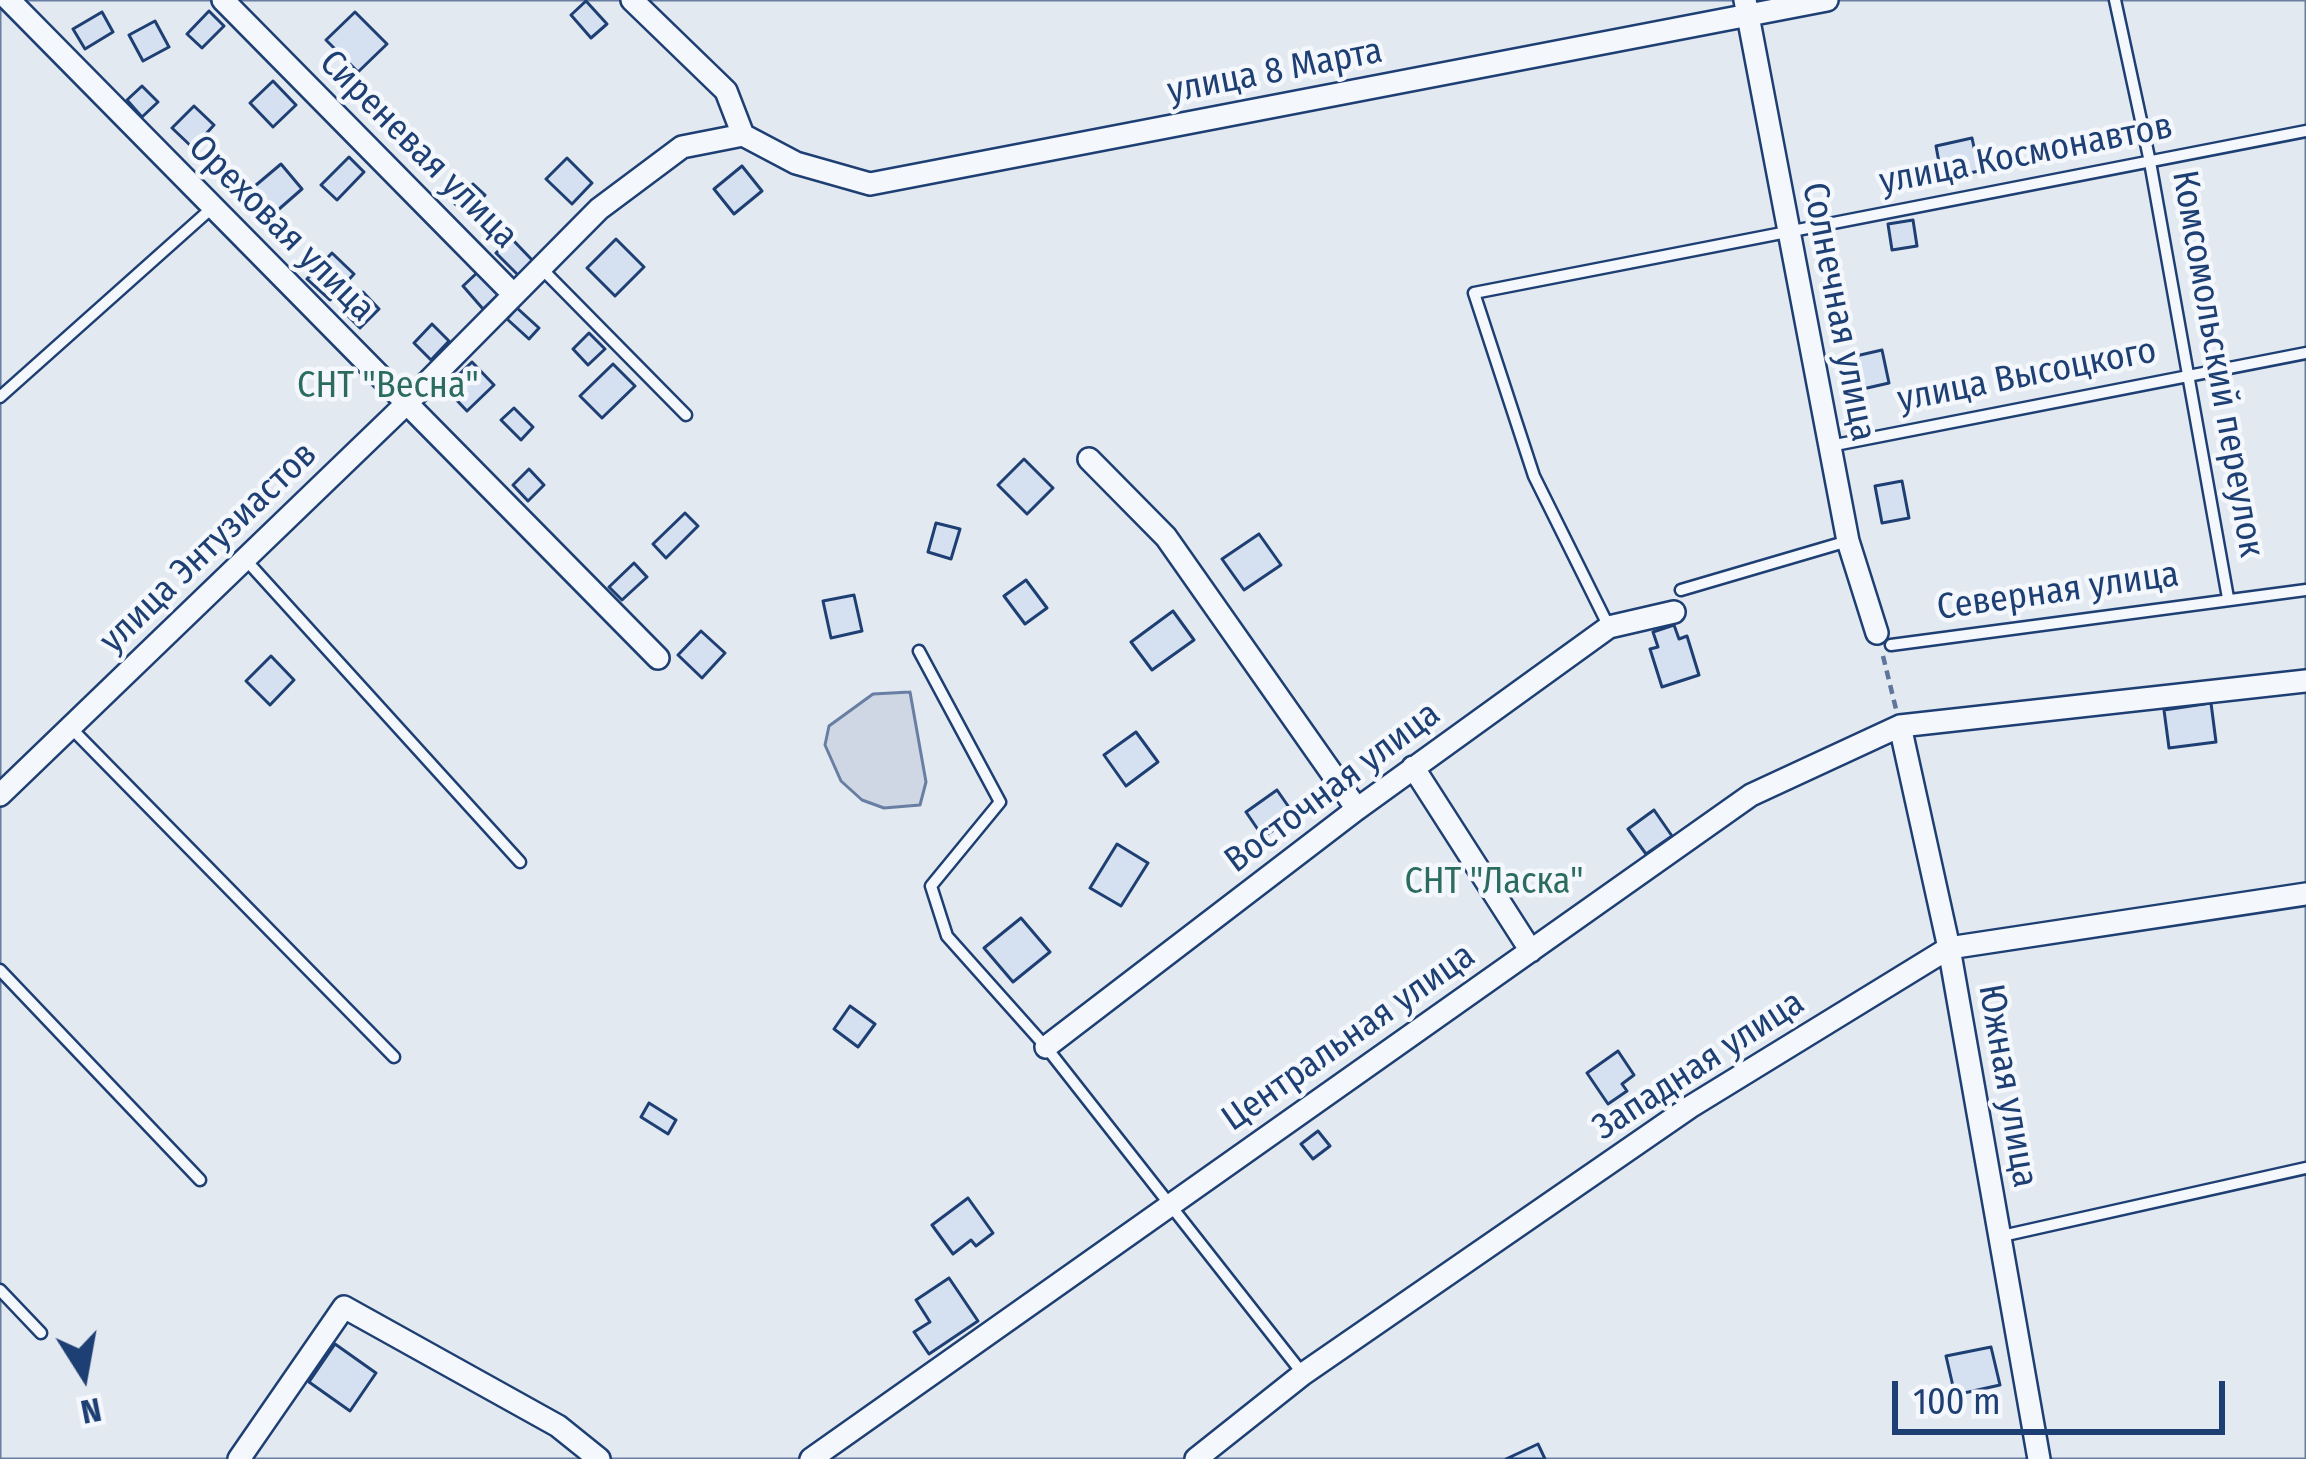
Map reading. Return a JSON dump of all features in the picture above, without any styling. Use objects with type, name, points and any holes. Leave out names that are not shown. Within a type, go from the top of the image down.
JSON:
[{"type":"street","name":"Ореховая улица","points":[[9,0],[658,658]]},
{"type":"street","name":"Сиреневая улица","points":[[223,0],[514,295]]},
{"type":"street","name":"улица 8 Марта","points":[[743,135],[796,164],[870,184],[1746,8],[1827,0]]},
{"type":"street","points":[[635,1],[726,91],[743,135]]},
{"type":"street","name":"Солнечная улица","points":[[1746,8],[1848,541],[1884,639]]},
{"type":"street","name":"улица Энтузиастов","points":[[0,795],[407,404],[599,209],[682,147],[743,135]]},
{"type":"street","points":[[1089,459],[1166,537],[1357,809]]},
{"type":"street","name":"Восточная улица","points":[[1046,1047],[1413,767],[1610,627],[1674,612]]},
{"type":"street","name":"Центральная улица","points":[[811,1459],[1751,795],[1900,726],[2306,681]]},
{"type":"street","name":"Южная улица","points":[[1900,726],[1948,948],[2039,1459]]},
{"type":"street","points":[[1413,767],[1531,951]]},
{"type":"street","name":"Западная улица","points":[[1196,1459],[1304,1374],[1690,1107],[1948,948],[2306,894]]},
{"type":"street","points":[[239,1459],[344,1307],[558,1426],[599,1459]]},
{"type":"lane","name":"Комсомольский переулок","points":[[2115,0],[2150,162],[2228,598]]},
{"type":"lane","name":"улица Космонавтов","points":[[1610,627],[1534,476],[1474,293],[2306,130]]},
{"type":"lane","points":[[0,397],[213,206]]},
{"type":"lane","points":[[541,268],[686,415]]},
{"type":"lane","name":"улица Высоцкого","points":[[1830,446],[2306,353]]},
{"type":"lane","points":[[1681,590],[1848,541]]},
{"type":"lane","points":[[245,559],[520,862]]},
{"type":"lane","name":"Северная улица","points":[[1884,639],[2306,590]]},
{"type":"lane","points":[[919,652],[1000,802],[932,886],[947,936],[1046,1047],[1304,1374]]},
{"type":"lane","points":[[71,728],[394,1057]]},
{"type":"lane","points":[[0,970],[200,1180]]},
{"type":"lane","points":[[2002,1236],[2306,1168]]},
{"type":"lane","points":[[0,1290],[41,1333]]},
{"type":"path","points":[[1884,639],[1900,726]]},
{"type":"green space","points":[[0,0],[2306,0],[2306,1459],[0,1459]]},
{"type":"shaded area","points":[[910,692],[926,782],[920,805],[884,808],[862,800],[841,781],[825,745],[829,726],[873,694]]},
{"type":"building","points":[[586,1],[607,24],[591,38],[571,15]]},
{"type":"building","points":[[209,11],[224,26],[202,48],[187,34]]},
{"type":"building","points":[[102,12],[113,32],[85,49],[73,29]]},
{"type":"building","points":[[355,12],[387,44],[358,72],[326,40]]},
{"type":"building","points":[[155,21],[169,47],[143,61],[129,35]]},
{"type":"building","points":[[273,81],[296,105],[273,127],[250,103]]},
{"type":"building","points":[[142,86],[158,102],[142,117],[127,100]]},
{"type":"building","points":[[194,106],[214,125],[193,148],[172,128]]},
{"type":"building","points":[[1972,138],[1979,171],[1942,179],[1936,146]]},
{"type":"building","points":[[349,157],[364,172],[337,200],[321,185]]},
{"type":"building","points":[[567,158],[592,183],[572,204],[546,179]]},
{"type":"building","points":[[281,164],[302,189],[270,217],[249,191]]},
{"type":"building","points":[[742,166],[762,191],[734,214],[714,189]]},
{"type":"building","points":[[473,184],[485,195],[467,215],[455,204]]},
{"type":"building","points":[[1913,220],[1917,246],[1892,250],[1888,224]]},
{"type":"building","points":[[511,238],[534,262],[519,276],[496,253]]},
{"type":"building","points":[[616,239],[644,267],[615,296],[587,268]]},
{"type":"building","points":[[332,253],[354,274],[330,300],[307,279]]},
{"type":"building","points":[[479,271],[499,294],[483,309],[463,286]]},
{"type":"building","points":[[363,292],[379,309],[360,328],[343,311]]},
{"type":"building","points":[[517,308],[539,328],[529,339],[507,319]]},
{"type":"building","points":[[432,324],[449,341],[431,360],[414,343]]},
{"type":"building","points":[[589,333],[605,349],[588,365],[573,349]]},
{"type":"building","points":[[1882,350],[1889,383],[1854,391],[1847,358]]},
{"type":"building","points":[[472,362],[494,385],[467,411],[445,388]]},
{"type":"building","points":[[613,364],[635,386],[602,418],[580,396]]},
{"type":"building","points":[[514,408],[533,427],[521,440],[501,420]]},
{"type":"building","points":[[1024,459],[1053,488],[1027,514],[998,485]]},
{"type":"building","points":[[529,469],[544,485],[528,501],[513,485]]},
{"type":"building","points":[[1902,481],[1909,518],[1882,523],[1875,486]]},
{"type":"building","points":[[685,513],[698,526],[666,558],[653,544]]},
{"type":"building","points":[[936,523],[960,529],[951,559],[928,552]]},
{"type":"building","points":[[1259,534],[1281,565],[1244,590],[1222,559]]},
{"type":"building","points":[[634,563],[647,577],[622,600],[609,587]]},
{"type":"building","points":[[1026,580],[1047,608],[1025,624],[1004,596]]},
{"type":"building","points":[[854,595],[862,631],[831,638],[823,601]]},
{"type":"building","points":[[1173,611],[1194,640],[1152,670],[1131,642]]},
{"type":"building","points":[[1674,625],[1679,639],[1687,636],[1699,675],[1662,687],[1650,649],[1658,647],[1653,632]]},
{"type":"building","points":[[701,631],[725,653],[702,678],[678,655]]},
{"type":"building","points":[[271,656],[294,680],[270,705],[246,681]]},
{"type":"building","points":[[2211,703],[2216,742],[2169,748],[2164,710]]},
{"type":"building","points":[[1136,732],[1158,762],[1126,786],[1104,755]]},
{"type":"building","points":[[1277,790],[1295,816],[1263,837],[1246,812]]},
{"type":"building","points":[[1654,810],[1672,836],[1646,854],[1628,829]]},
{"type":"building","points":[[1117,844],[1148,863],[1121,906],[1090,888]]},
{"type":"building","points":[[1021,918],[1050,952],[1013,982],[984,948]]},
{"type":"building","points":[[850,1006],[875,1024],[858,1047],[834,1029]]},
{"type":"building","points":[[1618,1051],[1634,1075],[1622,1084],[1627,1091],[1608,1104],[1587,1073]]},
{"type":"building","points":[[649,1103],[676,1120],[668,1134],[641,1117]]},
{"type":"building","points":[[1318,1131],[1330,1146],[1313,1159],[1301,1144]]},
{"type":"building","points":[[968,1198],[993,1233],[976,1246],[971,1240],[953,1254],[932,1225]]},
{"type":"building","points":[[949,1278],[978,1321],[929,1354],[914,1332],[930,1322],[916,1300]]},
{"type":"building","points":[[335,1344],[376,1373],[350,1411],[309,1382]]},
{"type":"building","points":[[1991,1347],[2000,1385],[1955,1395],[1946,1356]]},
{"type":"building","points":[[1538,1444],[1545,1459],[1506,1459]]},
{"type":"park label","name":"СНТ \"Весна\"","points":[[388,387]]},
{"type":"park label","name":"СНТ \"Ласка\"","points":[[1494,883]]}]
